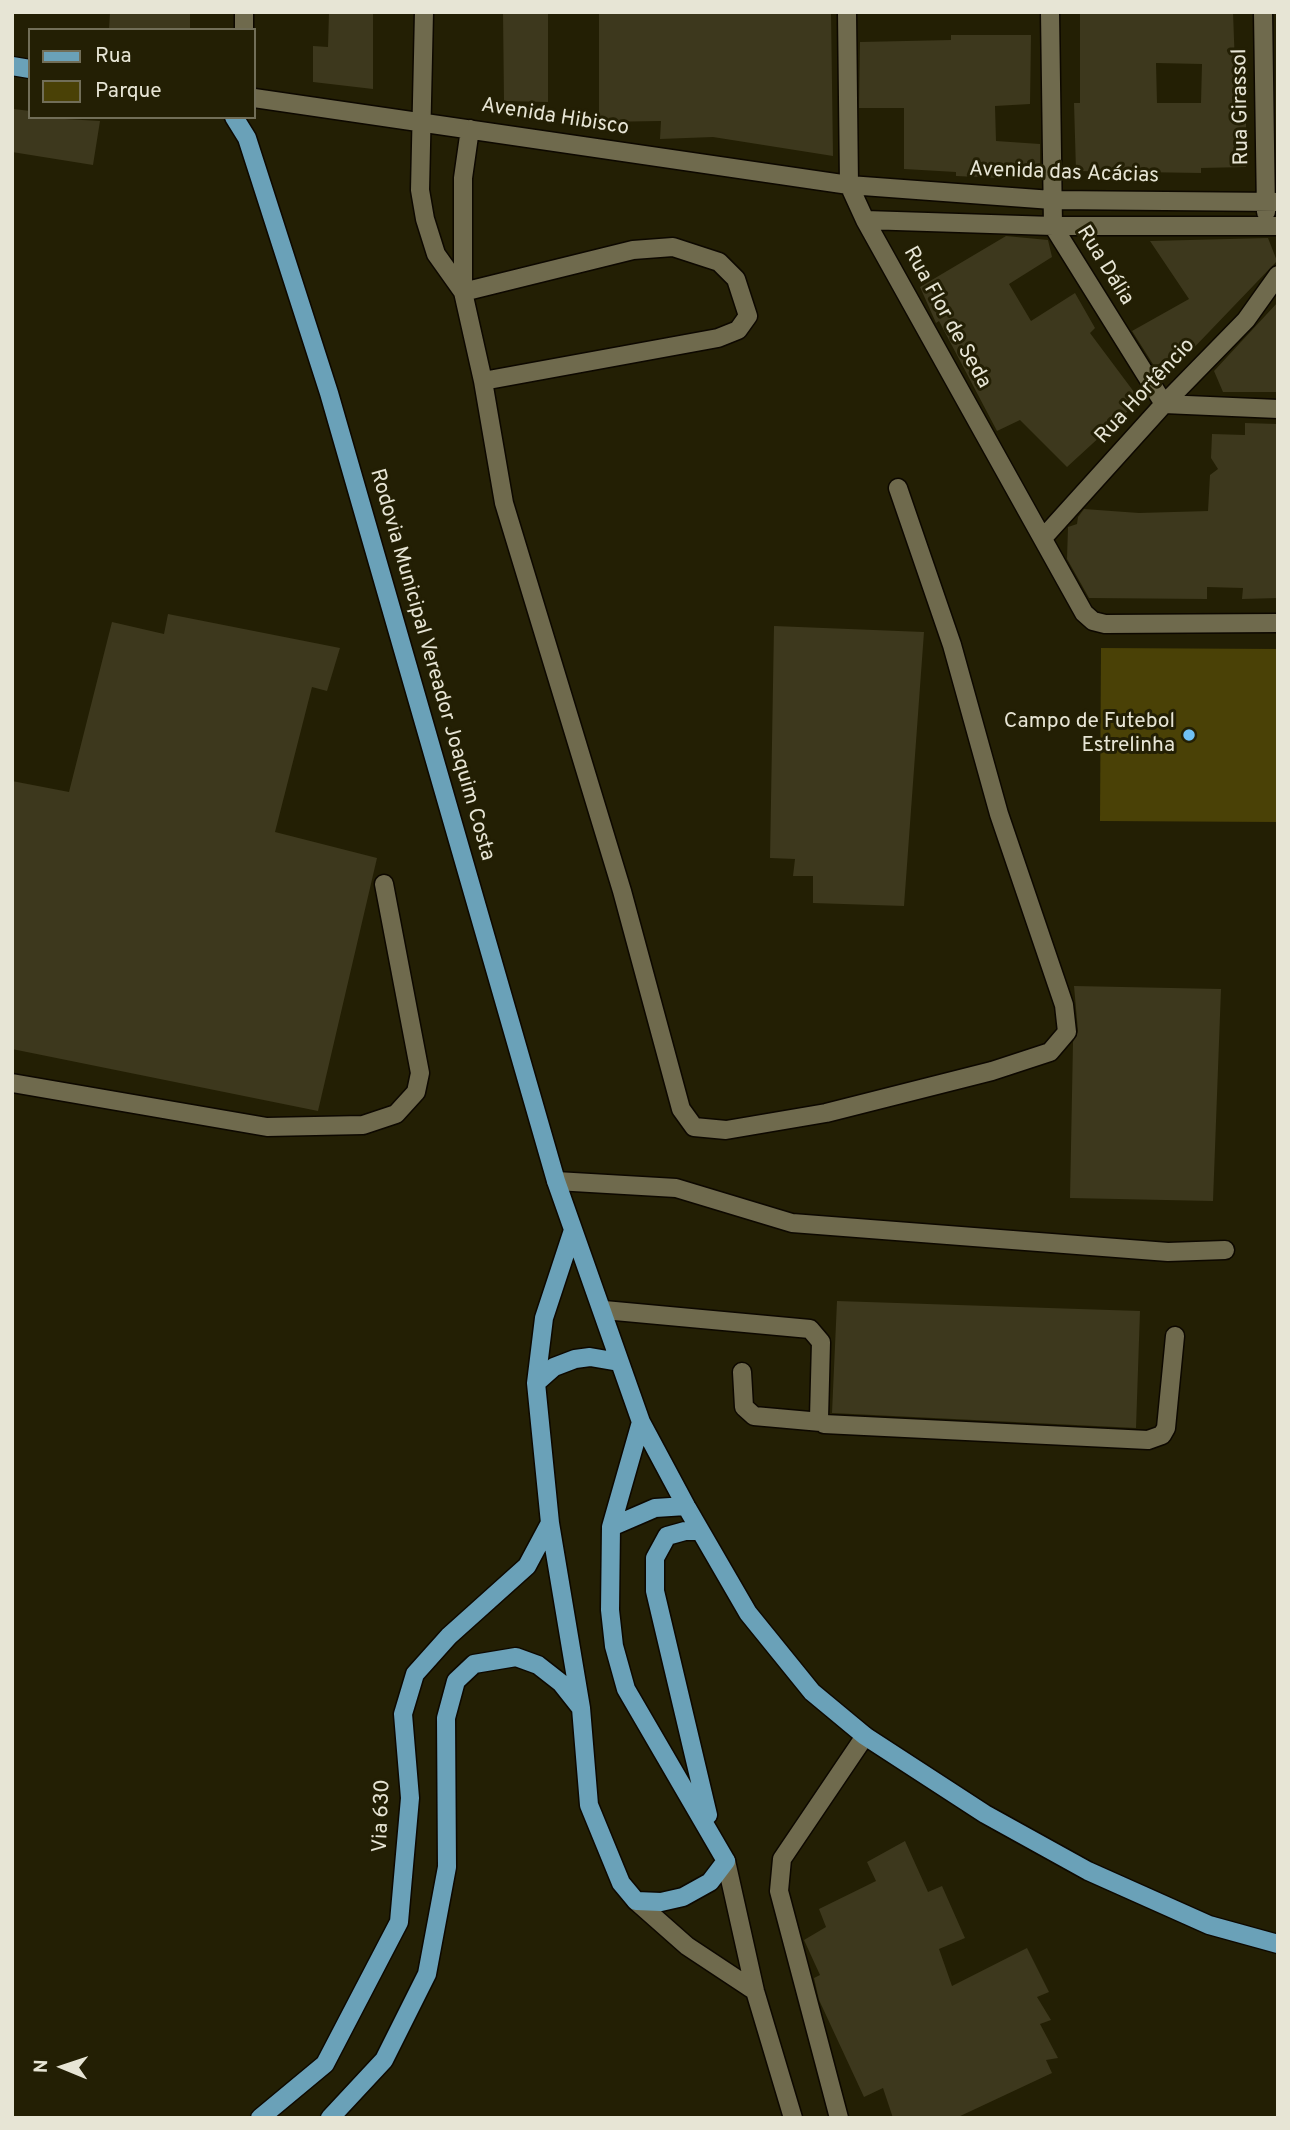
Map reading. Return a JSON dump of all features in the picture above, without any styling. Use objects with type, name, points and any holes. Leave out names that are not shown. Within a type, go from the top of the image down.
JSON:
[{"type":"main road","name":"Rodovia Municipal Vereador Joaquim Costa","points":[[235,119],[247,138],[329,393],[556,1181],[604,1310],[641,1422]]},
{"type":"main road","points":[[573,1230],[544,1318],[537,1383],[551,1523],[581,1708],[589,1805],[621,1883],[636,1901],[661,1902],[684,1897],[710,1882],[726,1861],[626,1689],[618,1666],[610,1610],[611,1527],[641,1422]]},
{"type":"main road","points":[[537,1383],[554,1367],[575,1359],[590,1357],[619,1362]]},
{"type":"main road","points":[[641,1422],[748,1613],[812,1692],[865,1736],[985,1814],[1088,1871],[1209,1925],[1278,1944]]},
{"type":"main road","points":[[611,1527],[656,1508],[686,1506]]},
{"type":"main road","name":"Via 630","points":[[260,2118],[325,2064],[399,1922],[410,1798],[403,1714],[415,1674],[449,1636],[527,1566],[551,1523]]},
{"type":"main road","points":[[700,1531],[685,1531],[667,1536],[655,1558],[655,1591],[714,1839]]},
{"type":"main road","points":[[330,2118],[384,2060],[427,1974],[447,1867],[446,1718],[456,1681],[474,1664],[516,1657],[538,1665],[562,1683],[581,1708]]},
{"type":"street","points":[[424,12],[420,190],[425,219],[436,254],[463,292]]},
{"type":"street","name":"Rua Flor de Seda","points":[[847,12],[849,185],[865,220],[1084,613],[1093,621],[1105,624],[1278,623]]},
{"type":"street","name":"Rua Dália","points":[[1050,12],[1053,226],[1164,404]]},
{"type":"street","name":"Rua Girassol","points":[[1263,12],[1272,226]]},
{"type":"street","name":"Avenida Hibisco","points":[[256,98],[849,185]]},
{"type":"street","points":[[470,128],[463,178],[463,292],[483,381],[504,503],[522,570],[622,891],[681,1109],[694,1127],[716,1130],[826,1113],[1050,1052],[1067,1032],[1064,1005],[999,814],[952,645],[898,488]]},
{"type":"street","name":"Avenida das Acácias","points":[[849,185],[1052,200],[1272,202]]},
{"type":"street","points":[[865,220],[1053,226],[1272,226]]},
{"type":"street","points":[[463,292],[633,250],[673,247],[719,262],[736,279],[748,316],[738,330],[718,338],[483,381]]},
{"type":"street","name":"Rua Hortêncio","points":[[1043,538],[1164,404],[1246,320],[1278,275]]},
{"type":"street","points":[[1164,404],[1278,409]]},
{"type":"street","points":[[12,1083],[267,1127],[363,1125],[396,1114],[416,1093],[420,1073],[384,884]]},
{"type":"street","points":[[556,1181],[676,1188],[792,1223],[1168,1252],[1225,1250]]},
{"type":"street","points":[[604,1310],[810,1329],[821,1342],[821,1422]]},
{"type":"street","points":[[742,1372],[744,1407],[754,1416],[824,1424],[1148,1440],[1161,1435],[1166,1428],[1175,1336]]},
{"type":"street","points":[[839,2118],[779,1891],[782,1859],[865,1736]]},
{"type":"street","points":[[726,1861],[755,1991],[793,2118]]},
{"type":"street","points":[[636,1901],[687,1946],[755,1991]]},
{"type":"green space","name":"Campo de Futebol Estrelinha","points":[[1101,648],[1278,649],[1278,822],[1100,821]]},
{"type":"building","points":[[110,12],[190,12],[190,28],[109,28]]},
{"type":"building","points":[[329,12],[373,12],[373,89],[313,82],[313,46],[328,47]]},
{"type":"building","points":[[503,12],[548,12],[548,102],[504,101]]},
{"type":"building","points":[[599,12],[831,12],[833,156],[713,137],[660,139],[661,121],[599,122]]},
{"type":"building","points":[[1080,12],[1233,12],[1235,66],[1246,66],[1246,167],[1201,168],[1201,173],[1076,171],[1074,103],[1080,103]],"holes":[[[1156,63],[1202,64],[1201,103],[1157,103]]]},
{"type":"building","points":[[951,35],[1031,35],[1030,104],[995,106],[996,141],[1040,144],[1040,180],[956,176],[956,172],[904,169],[904,108],[859,108],[860,42],[951,40]]},
{"type":"building","points":[[14,109],[28,111],[28,119],[100,121],[93,165],[12,152]]},
{"type":"building","points":[[1006,236],[1048,240],[1052,257],[1009,284],[1031,321],[1075,293],[1095,328],[1090,333],[1140,400],[1067,467],[1020,420],[997,431],[939,321],[936,323],[920,287]]},
{"type":"building","points":[[1268,238],[1277,261],[1163,380],[1132,331],[1189,299],[1150,241]]},
{"type":"building","points":[[1278,302],[1278,392],[1223,392],[1214,371]]},
{"type":"building","points":[[1245,423],[1277,424],[1278,598],[1242,599],[1243,588],[1207,587],[1207,599],[1089,598],[1067,559],[1068,527],[1077,524],[1084,509],[1139,513],[1208,511],[1210,475],[1218,469],[1211,458],[1212,434],[1245,435]]},
{"type":"building","points":[[168,614],[340,648],[327,691],[312,687],[275,832],[377,858],[318,1111],[12,1049],[12,781],[69,792],[112,622],[164,634]]},
{"type":"building","points":[[774,626],[924,632],[904,906],[813,903],[813,876],[793,876],[795,859],[770,858]]},
{"type":"building","points":[[1074,986],[1221,989],[1213,1201],[1070,1198],[1073,1042],[1078,1031]]},
{"type":"building","points":[[837,1301],[1140,1311],[1136,1428],[832,1413]]},
{"type":"building","points":[[905,1841],[928,1892],[942,1886],[965,1938],[939,1949],[952,1986],[1027,1948],[1049,1992],[1037,1997],[1051,2020],[1040,2024],[1058,2058],[1046,2060],[1052,2073],[956,2118],[893,2118],[883,2088],[864,2097],[819,2000],[814,1978],[820,1975],[804,1940],[826,1927],[819,1909],[876,1881],[867,1862]]},
{"type":"place","name":"Campo de Futebol Estrelinha","points":[[1189,735]]}]
